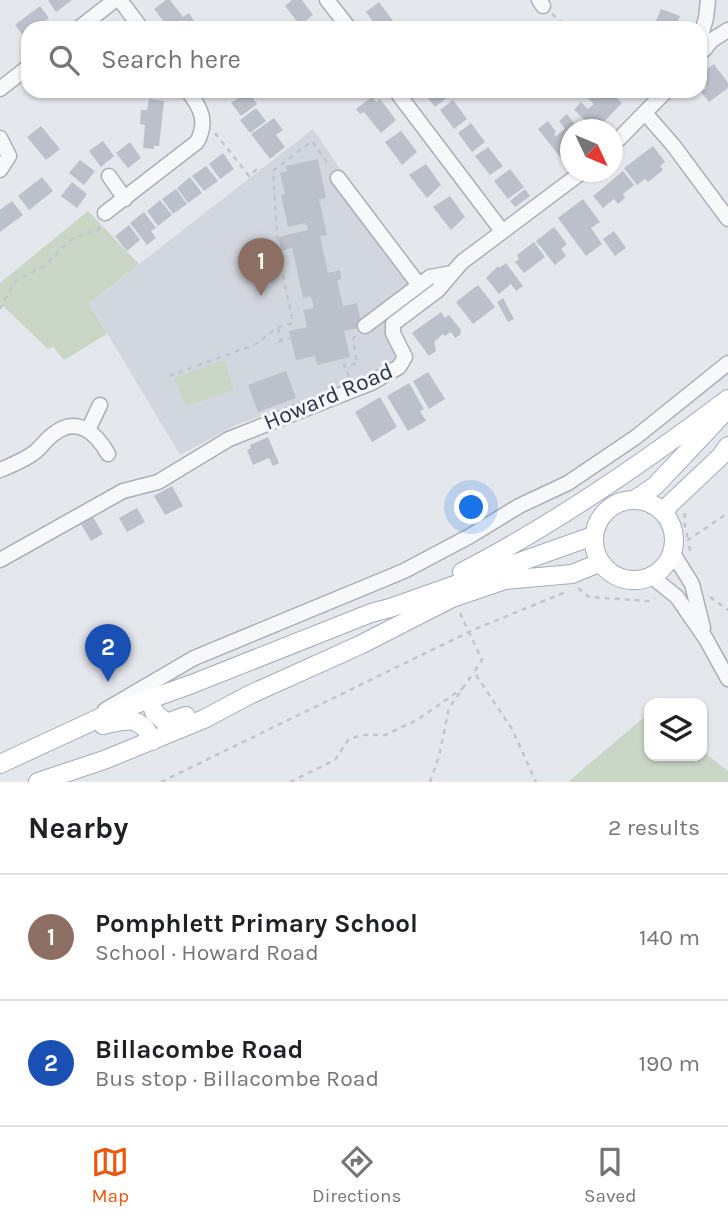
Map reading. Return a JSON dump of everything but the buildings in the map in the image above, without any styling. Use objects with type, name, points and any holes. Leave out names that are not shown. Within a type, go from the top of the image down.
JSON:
[{"type":"main road","points":[[390,608],[502,552],[652,456],[728,399]]},
{"type":"main road","points":[[634,500],[655,486],[728,410]]},
{"type":"main road","points":[[665,515],[668,506],[721,456],[728,446]]},
{"type":"main road","points":[[634,500],[655,506],[665,515],[672,526],[674,539],[667,564],[651,576],[633,581],[608,572],[599,563],[593,536],[597,523],[605,512],[616,504],[634,500]]},
{"type":"main road","points":[[0,764],[50,742],[151,689],[192,684],[371,613],[593,536]]},
{"type":"main road","points":[[38,782],[152,741],[204,719],[452,598],[505,580],[572,574],[599,563]]},
{"type":"main road","points":[[151,689],[153,712],[166,723],[249,695]]},
{"type":"main road","points":[[50,742],[123,719],[143,725],[152,741]]},
{"type":"street","points":[[88,21],[117,0],[135,21]]},
{"type":"street","points":[[327,0],[344,21]]},
{"type":"street","points":[[705,21],[708,0]]},
{"type":"street","points":[[707,46],[728,30]]},
{"type":"street","points":[[0,89],[21,72]]},
{"type":"street","points":[[105,213],[197,142],[203,132],[204,120],[193,98]]},
{"type":"street","points":[[401,98],[502,231]]},
{"type":"street","points":[[623,135],[659,98]]},
{"type":"street","points":[[645,113],[673,145],[728,219]]},
{"type":"street","points":[[0,138],[9,156],[0,170]]},
{"type":"street","points":[[109,176],[125,199]]},
{"type":"street","points":[[338,178],[419,285]]},
{"type":"street","name":"Howard Road","points":[[0,560],[123,491],[158,482],[229,439],[355,389],[399,367],[405,358],[393,333],[393,324],[438,290],[462,262],[568,182]]},
{"type":"street","points":[[365,326],[430,276],[452,273]]},
{"type":"street","points":[[151,689],[194,658],[404,571],[519,506],[568,483],[636,438],[728,363]]},
{"type":"street","points":[[88,430],[100,405]]},
{"type":"street","points":[[0,470],[34,452],[57,431],[69,426],[88,430],[100,439],[108,454]]},
{"type":"street","points":[[672,552],[692,584],[706,639]]},
{"type":"street","points":[[651,576],[677,597],[706,639],[728,679]]},
{"type":"path","points":[[541,3],[560,21]]},
{"type":"path","points":[[204,120],[249,176],[256,170],[258,172]]},
{"type":"path","points":[[169,376],[256,344],[278,327],[293,323],[278,252],[273,171],[312,141],[338,178]]},
{"type":"path","points":[[0,309],[15,281],[44,266],[74,237],[98,230],[105,213]]},
{"type":"path","points":[[355,389],[344,365],[358,364],[353,339],[365,326]]},
{"type":"path","points":[[278,327],[280,342],[291,338]]},
{"type":"path","points":[[688,578],[691,568],[688,540],[728,513]]},
{"type":"path","points":[[161,782],[470,631],[577,587],[589,597],[649,601],[669,591]]},
{"type":"path","points":[[430,782],[439,756],[449,708],[482,660],[452,598]]},
{"type":"path","points":[[474,672],[512,729],[536,782]]},
{"type":"path","points":[[290,782],[334,760],[348,740],[361,735],[386,736],[417,720],[463,688]]},
{"type":"shaded area","points":[[313,129],[347,179],[432,289],[386,324],[385,329],[397,349],[393,364],[347,386],[236,425],[180,455],[89,303]]},
{"type":"green space","points":[[88,211],[139,264],[89,303],[107,334],[64,360],[53,347],[48,349],[0,303],[0,283]]},
{"type":"green space","points":[[224,360],[234,389],[186,407],[174,378]]},
{"type":"green space","points":[[644,717],[644,761],[707,761],[707,755],[728,771],[728,782],[568,782]]},
{"type":"place","name":"Pomphlett Primary School","points":[[261,296]]},
{"type":"place","name":"Billacombe Road","points":[[108,682]]}]
